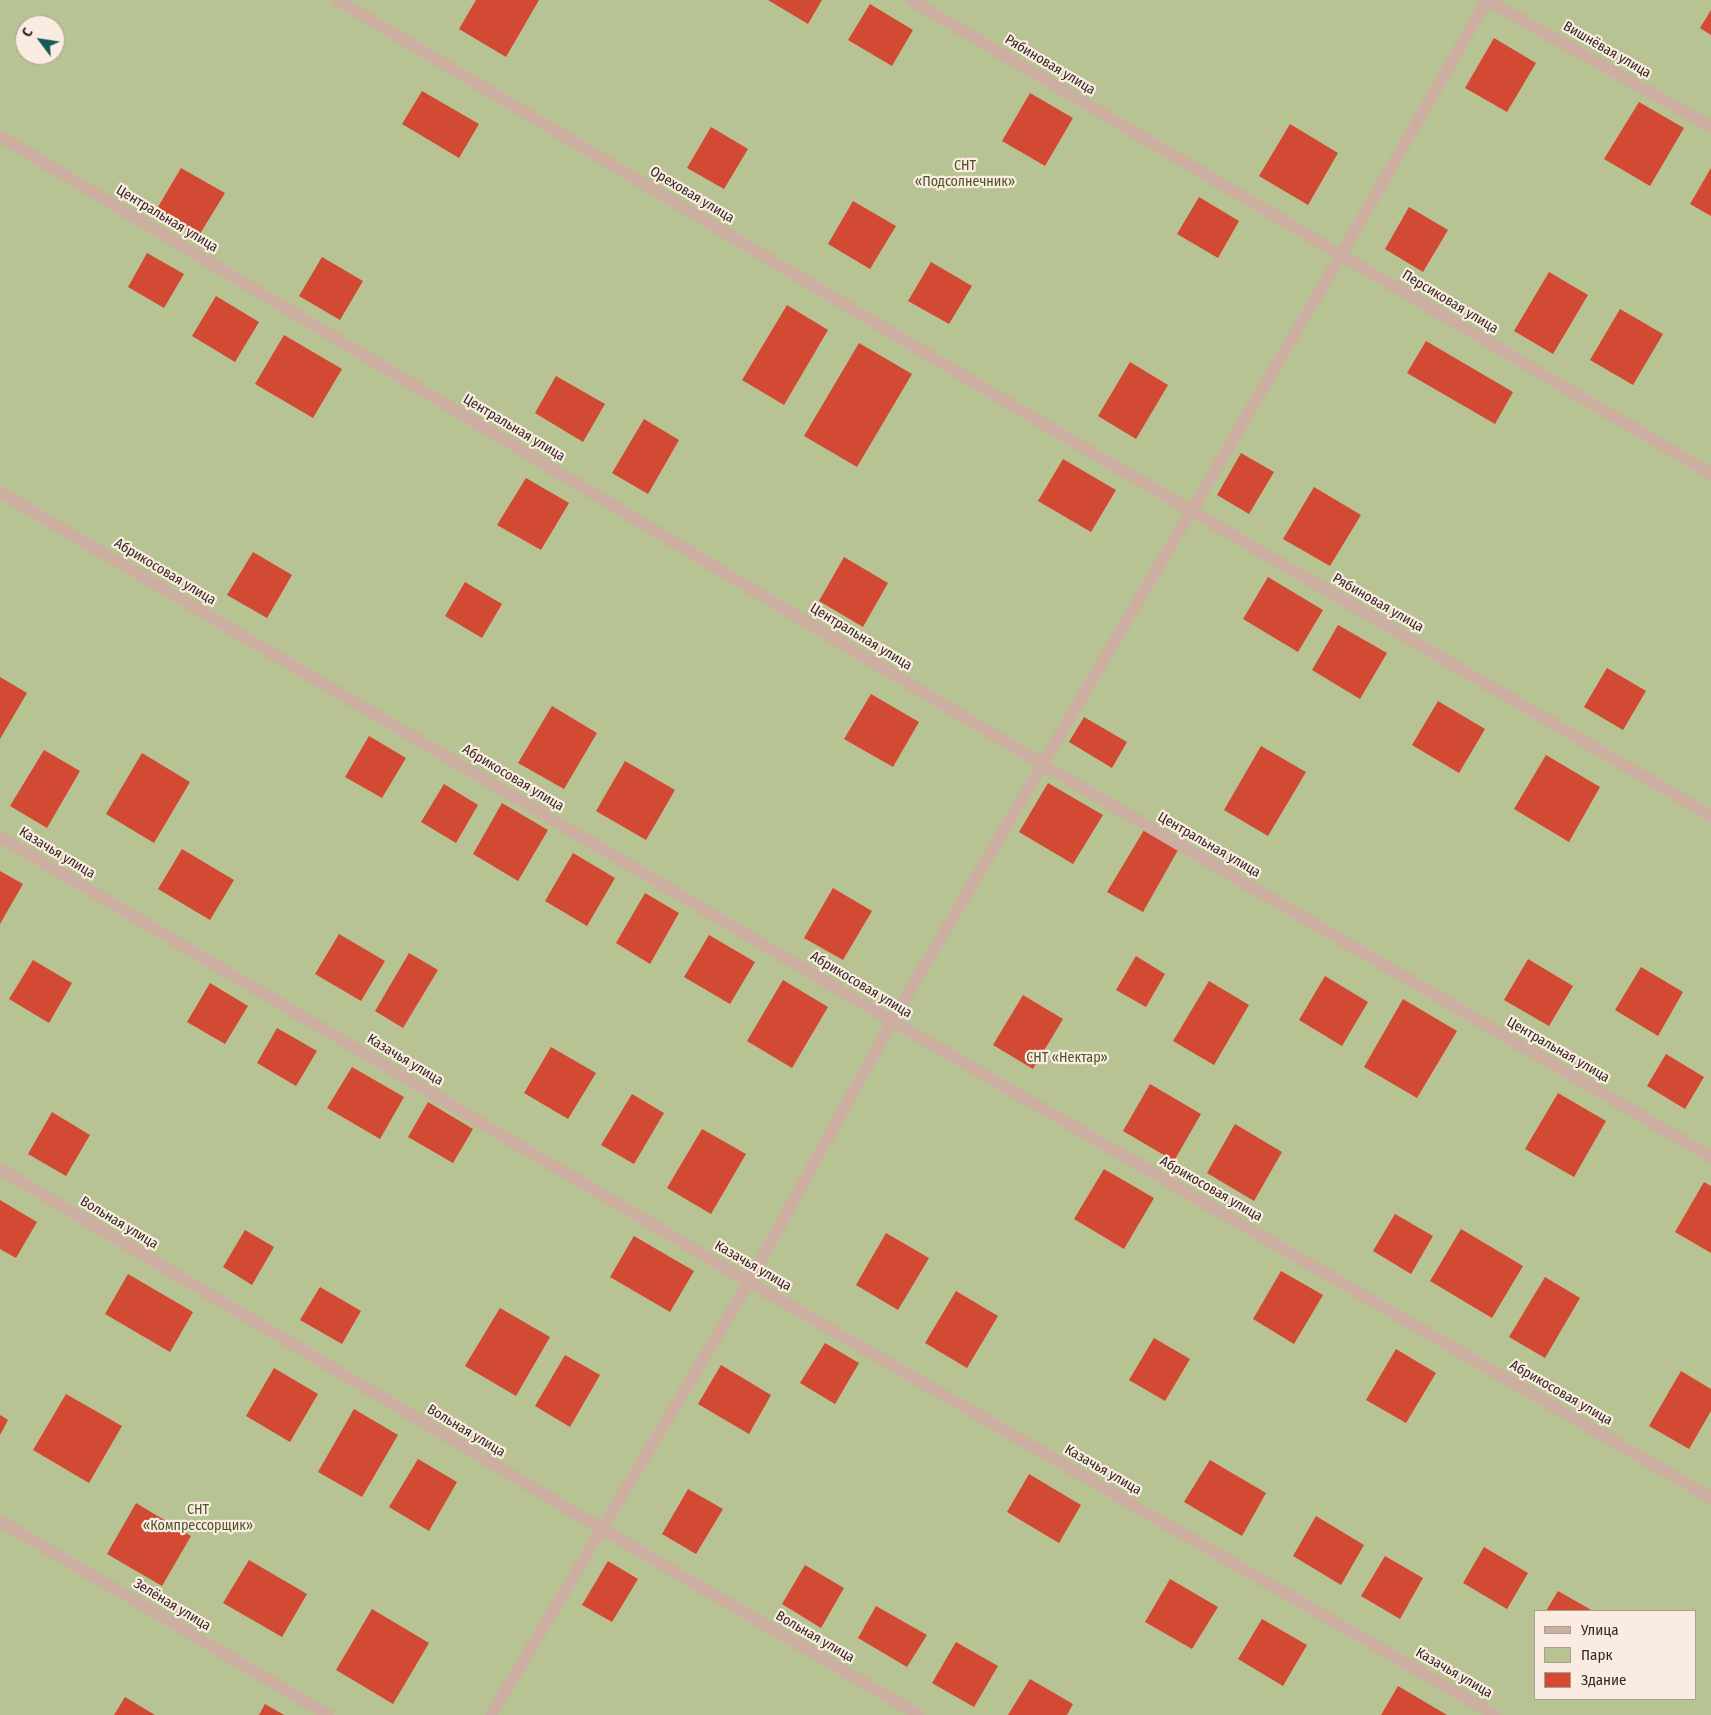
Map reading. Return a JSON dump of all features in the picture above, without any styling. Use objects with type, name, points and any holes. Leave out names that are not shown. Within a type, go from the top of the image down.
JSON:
[{"type":"street","name":"Ореховая улица","points":[[338,0],[1030,416]]},
{"type":"street","name":"Рябиновая улица","points":[[911,0],[1174,155]]},
{"type":"street","name":"Вишнёвая улица","points":[[1487,0],[1711,127]]},
{"type":"street","points":[[491,1715],[749,1282],[892,1020],[1192,511],[1487,0]]},
{"type":"street","name":"Центральная улица","points":[[0,136],[1042,764],[1711,1157]]},
{"type":"street","name":"Персиковая улица","points":[[1174,155],[1711,474]]},
{"type":"street","name":"Рябиновая улица","points":[[1030,416],[1711,816]]},
{"type":"street","name":"Абрикосовая улица","points":[[0,492],[892,1020],[1711,1498]]},
{"type":"street","name":"Казачья улица","points":[[0,837],[749,1282],[1495,1715]]},
{"type":"street","name":"Вольная улица","points":[[0,1169],[602,1529],[919,1715]]},
{"type":"street","name":"Зелёная улица","points":[[0,1521],[328,1715]]},
{"type":"green space","name":"СНТ «Нектар»","points":[[0,0],[1711,0],[1711,1715],[0,1715]]},
{"type":"building","points":[[476,0],[539,0],[506,57],[459,29]]},
{"type":"building","points":[[768,0],[822,0],[808,24]]},
{"type":"building","points":[[870,4],[913,30],[892,66],[848,40]]},
{"type":"building","points":[[1711,10],[1711,35],[1700,28]]},
{"type":"building","points":[[1494,38],[1536,63],[1507,112],[1465,88]]},
{"type":"building","points":[[422,91],[479,124],[459,158],[402,124]]},
{"type":"building","points":[[1030,93],[1073,118],[1045,166],[1002,141]]},
{"type":"building","points":[[1639,102],[1684,128],[1650,186],[1604,159]]},
{"type":"building","points":[[1290,124],[1338,153],[1308,205],[1259,176]]},
{"type":"building","points":[[711,127],[748,149],[724,189],[687,168]]},
{"type":"building","points":[[181,168],[225,193],[198,237],[155,212]]},
{"type":"building","points":[[1711,168],[1711,216],[1690,204]]},
{"type":"building","points":[[1199,197],[1239,221],[1218,258],[1177,234]]},
{"type":"building","points":[[853,201],[896,226],[870,269],[828,244]]},
{"type":"building","points":[[1409,207],[1448,230],[1423,272],[1385,249]]},
{"type":"building","points":[[147,253],[184,274],[164,308],[128,287]]},
{"type":"building","points":[[322,257],[363,281],[340,320],[299,296]]},
{"type":"building","points":[[931,262],[972,286],[949,324],[908,301]]},
{"type":"building","points":[[1549,272],[1588,295],[1553,354],[1514,331]]},
{"type":"building","points":[[216,296],[259,322],[235,362],[192,336]]},
{"type":"building","points":[[787,305],[828,330],[784,405],[742,380]]},
{"type":"building","points":[[1620,309],[1663,334],[1633,385],[1590,360]]},
{"type":"building","points":[[284,335],[342,369],[313,418],[255,384]]},
{"type":"building","points":[[1426,341],[1513,392],[1495,424],[1407,373]]},
{"type":"building","points":[[859,343],[912,374],[857,467],[804,436]]},
{"type":"building","points":[[1130,362],[1168,385],[1136,439],[1098,416]]},
{"type":"building","points":[[556,376],[605,404],[583,442],[535,413]]},
{"type":"building","points":[[644,419],[679,440],[648,494],[612,473]]},
{"type":"building","points":[[1241,453],[1274,472],[1249,514],[1217,495]]},
{"type":"building","points":[[1063,459],[1116,490],[1091,532],[1038,501]]},
{"type":"building","points":[[526,478],[569,503],[541,550],[497,525]]},
{"type":"building","points":[[1314,487],[1361,515],[1330,566],[1283,539]]},
{"type":"building","points":[[253,552],[292,575],[267,618],[227,595]]},
{"type":"building","points":[[844,557],[888,583],[863,627],[819,601]]},
{"type":"building","points":[[1268,577],[1323,610],[1298,652],[1243,619]]},
{"type":"building","points":[[465,582],[502,604],[482,638],[445,616]]},
{"type":"building","points":[[1338,625],[1387,653],[1360,699],[1312,670]]},
{"type":"building","points":[[1607,668],[1646,691],[1623,730],[1584,707]]},
{"type":"building","points":[[0,677],[27,693],[0,739]]},
{"type":"building","points":[[871,694],[919,722],[893,767],[844,739]]},
{"type":"building","points":[[1438,701],[1485,729],[1459,773],[1412,745]]},
{"type":"building","points":[[552,706],[597,733],[564,789],[518,763]]},
{"type":"building","points":[[1084,717],[1127,742],[1112,768],[1069,742]]},
{"type":"building","points":[[369,736],[406,758],[382,798],[345,777]]},
{"type":"building","points":[[1261,746],[1306,772],[1268,836],[1224,810]]},
{"type":"building","points":[[44,750],[80,771],[47,828],[10,806]]},
{"type":"building","points":[[142,753],[190,782],[154,843],[106,814]]},
{"type":"building","points":[[1546,755],[1600,787],[1569,842],[1514,809]]},
{"type":"building","points":[[625,761],[675,790],[646,840],[596,811]]},
{"type":"building","points":[[1048,783],[1103,815],[1073,864],[1019,832]]},
{"type":"building","points":[[444,784],[478,805],[456,843],[421,822]]},
{"type":"building","points":[[502,803],[548,830],[518,881],[473,854]]},
{"type":"building","points":[[1144,830],[1178,850],[1143,912],[1107,892]]},
{"type":"building","points":[[182,849],[234,880],[210,920],[158,889]]},
{"type":"building","points":[[573,853],[615,878],[587,926],[545,901]]},
{"type":"building","points":[[0,871],[23,884],[0,924]]},
{"type":"building","points":[[833,888],[872,911],[843,960],[804,938]]},
{"type":"building","points":[[645,893],[679,913],[650,964],[616,943]]},
{"type":"building","points":[[339,934],[385,961],[361,1001],[315,974]]},
{"type":"building","points":[[709,935],[755,962],[730,1004],[684,977]]},
{"type":"building","points":[[409,953],[438,970],[403,1028],[375,1011]]},
{"type":"building","points":[[1136,956],[1165,974],[1146,1007],[1116,990]]},
{"type":"building","points":[[1528,959],[1573,986],[1549,1026],[1504,1000]]},
{"type":"building","points":[[33,960],[72,983],[49,1023],[9,999]]},
{"type":"building","points":[[1641,967],[1683,992],[1658,1036],[1615,1010]]},
{"type":"building","points":[[1325,976],[1368,1002],[1342,1046],[1299,1020]]},
{"type":"building","points":[[783,980],[828,1007],[792,1068],[747,1041]]},
{"type":"building","points":[[1209,981],[1249,1005],[1214,1065],[1173,1041]]},
{"type":"building","points":[[210,983],[248,1006],[225,1044],[187,1022]]},
{"type":"building","points":[[1023,995],[1063,1019],[1033,1069],[993,1045]]},
{"type":"building","points":[[1403,999],[1457,1031],[1417,1098],[1364,1067]]},
{"type":"building","points":[[277,1028],[317,1051],[296,1086],[257,1063]]},
{"type":"building","points":[[551,1047],[596,1073],[568,1119],[524,1093]]},
{"type":"building","points":[[1666,1054],[1704,1077],[1685,1109],[1647,1086]]},
{"type":"building","points":[[352,1067],[404,1097],[380,1139],[327,1108]]},
{"type":"building","points":[[1150,1084],[1201,1114],[1174,1161],[1123,1131]]},
{"type":"building","points":[[1558,1093],[1606,1121],[1574,1177],[1525,1149]]},
{"type":"building","points":[[632,1094],[664,1113],[634,1164],[601,1145]]},
{"type":"building","points":[[428,1102],[473,1129],[453,1163],[408,1137]]},
{"type":"building","points":[[52,1112],[90,1135],[66,1176],[28,1154]]},
{"type":"building","points":[[1235,1124],[1282,1152],[1254,1201],[1207,1173]]},
{"type":"building","points":[[702,1129],[746,1154],[711,1214],[667,1188]]},
{"type":"building","points":[[1104,1169],[1154,1198],[1124,1249],[1074,1219]]},
{"type":"building","points":[[1704,1182],[1711,1186],[1711,1253],[1675,1232]]},
{"type":"building","points":[[0,1200],[37,1222],[16,1258],[0,1249]]},
{"type":"building","points":[[1395,1214],[1433,1236],[1411,1274],[1373,1251]]},
{"type":"building","points":[[1461,1229],[1523,1266],[1492,1318],[1430,1281]]},
{"type":"building","points":[[245,1230],[274,1247],[252,1285],[223,1267]]},
{"type":"building","points":[[886,1233],[929,1258],[898,1310],[856,1285]]},
{"type":"building","points":[[634,1236],[694,1271],[670,1312],[610,1277]]},
{"type":"building","points":[[1281,1271],[1323,1295],[1294,1344],[1253,1319]]},
{"type":"building","points":[[128,1274],[193,1312],[170,1352],[105,1314]]},
{"type":"building","points":[[1545,1277],[1580,1298],[1545,1358],[1509,1337]]},
{"type":"building","points":[[320,1287],[361,1311],[342,1344],[300,1320]]},
{"type":"building","points":[[956,1291],[998,1316],[967,1368],[925,1343]]},
{"type":"building","points":[[500,1308],[550,1337],[516,1396],[465,1366]]},
{"type":"building","points":[[1154,1338],[1190,1359],[1165,1401],[1129,1380]]},
{"type":"building","points":[[825,1343],[859,1363],[835,1404],[800,1383]]},
{"type":"building","points":[[1396,1349],[1436,1373],[1406,1423],[1366,1400]]},
{"type":"building","points":[[565,1355],[600,1375],[570,1427],[535,1406]]},
{"type":"building","points":[[721,1365],[771,1395],[749,1434],[698,1404]]},
{"type":"building","points":[[274,1368],[318,1394],[290,1442],[246,1416]]},
{"type":"building","points":[[1681,1371],[1711,1389],[1711,1411],[1689,1449],[1649,1426]]},
{"type":"building","points":[[66,1394],[122,1426],[89,1483],[33,1450]]},
{"type":"building","points":[[354,1409],[398,1435],[362,1497],[318,1472]]},
{"type":"building","points":[[0,1415],[8,1420],[0,1435]]},
{"type":"building","points":[[418,1459],[457,1482],[429,1531],[389,1507]]},
{"type":"building","points":[[1210,1460],[1266,1493],[1242,1536],[1184,1502]]},
{"type":"building","points":[[1029,1474],[1081,1505],[1059,1543],[1007,1512]]},
{"type":"building","points":[[688,1489],[723,1509],[696,1554],[662,1534]]},
{"type":"building","points":[[136,1503],[191,1536],[162,1586],[107,1554]]},
{"type":"building","points":[[1316,1516],[1364,1545],[1341,1585],[1293,1556]]},
{"type":"building","points":[[1484,1547],[1528,1573],[1507,1609],[1463,1583]]},
{"type":"building","points":[[1385,1556],[1423,1578],[1400,1619],[1361,1596]]},
{"type":"building","points":[[249,1560],[307,1594],[282,1637],[223,1603]]},
{"type":"building","points":[[608,1561],[638,1579],[612,1622],[582,1605]]},
{"type":"building","points":[[805,1565],[844,1588],[821,1628],[782,1604]]},
{"type":"building","points":[[1170,1579],[1218,1607],[1192,1649],[1145,1622]]},
{"type":"building","points":[[1558,1591],[1591,1610],[1547,1610]]},
{"type":"building","points":[[876,1606],[927,1635],[907,1667],[858,1638]]},
{"type":"building","points":[[372,1609],[429,1643],[393,1704],[336,1670]]},
{"type":"building","points":[[1262,1619],[1307,1645],[1283,1686],[1238,1659]]},
{"type":"building","points":[[956,1642],[998,1666],[974,1707],[932,1683]]},
{"type":"building","points":[[1030,1679],[1073,1704],[1067,1715],[1008,1715]]},
{"type":"building","points":[[1398,1686],[1447,1715],[1381,1715]]},
{"type":"building","points":[[125,1697],[155,1715],[114,1715]]},
{"type":"building","points":[[265,1704],[284,1715],[259,1715]]},
{"type":"park label","name":"СНТ «Подсолнечник»","points":[[965,174]]},
{"type":"park label","name":"СНТ «Компрессорщик»","points":[[198,1518]]}]
